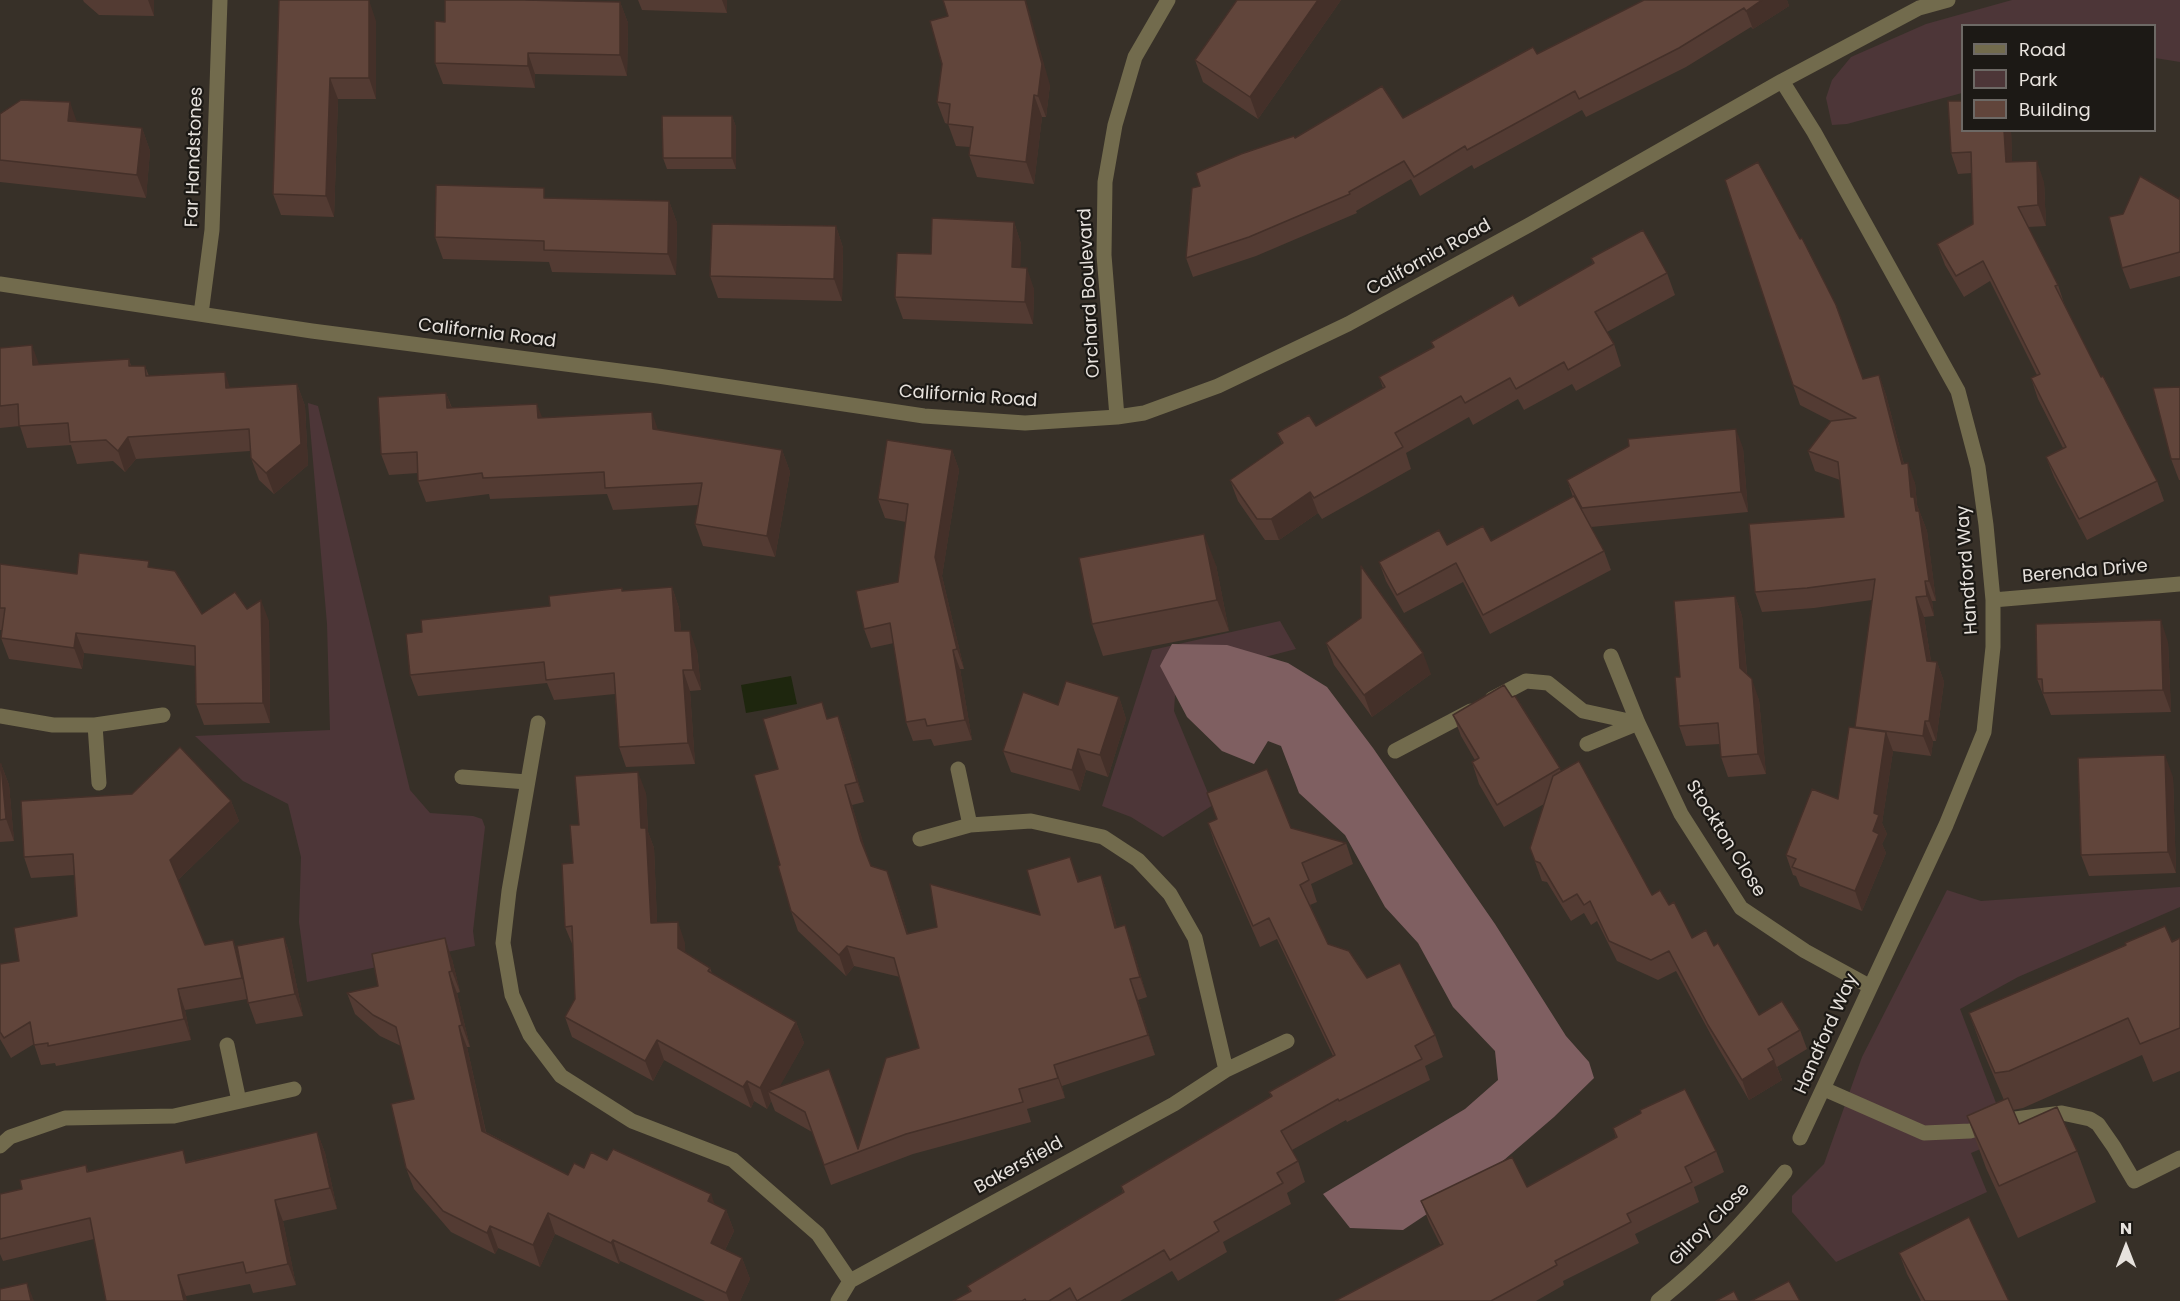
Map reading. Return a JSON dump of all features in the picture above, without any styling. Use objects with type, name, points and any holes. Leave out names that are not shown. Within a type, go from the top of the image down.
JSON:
[{"type":"street","name":"Far Handstones","points":[[201,314],[212,230],[220,0]]},
{"type":"street","name":"Orchard Boulevard","points":[[1118,417],[1104,255],[1105,182],[1115,124],[1135,57],[1168,0]]},
{"type":"street","name":"California Road","points":[[0,284],[201,314],[658,376],[924,416],[1024,423],[1118,417],[1144,413],[1218,386],[1348,324],[1529,225],[1782,81],[1919,8],[1948,0]]},
{"type":"street","name":"Handford Way","points":[[1782,81],[1820,142],[1958,391],[1978,467],[1993,600],[1993,647],[1984,732],[1946,825],[1800,1138]]},
{"type":"street","name":"Berenda Drive","points":[[1993,600],[2180,585]]},
{"type":"street","name":"Stockton Close","points":[[1611,656],[1638,723],[1682,813],[1741,908],[1805,951],[1869,986]]},
{"type":"street","points":[[1395,752],[1526,681],[1548,683],[1583,711],[1638,723]]},
{"type":"street","points":[[0,716],[53,726],[95,725],[163,715]]},
{"type":"street","points":[[538,723],[509,891],[503,943],[512,994],[530,1035],[561,1076],[632,1121],[733,1160],[818,1234],[850,1281],[838,1301]]},
{"type":"street","points":[[1587,744],[1638,723]]},
{"type":"street","points":[[95,725],[99,783]]},
{"type":"street","points":[[958,769],[970,825]]},
{"type":"street","points":[[462,777],[527,783]]},
{"type":"street","points":[[920,839],[970,825],[1031,821],[1102,837],[1138,860],[1170,894],[1196,938],[1226,1070]]},
{"type":"street","name":"Bakersfield","points":[[850,1281],[1174,1104],[1226,1070],[1287,1041]]},
{"type":"street","points":[[226,1045],[239,1101]]},
{"type":"street","points":[[0,1146],[10,1137],[65,1118],[174,1116],[294,1089]]},
{"type":"street","points":[[1824,1089],[1924,1133],[1970,1131],[2015,1119],[2062,1113],[2090,1119],[2098,1124],[2134,1181],[2180,1158]]},
{"type":"street","name":"Gilroy Close","points":[[1658,1301],[1683,1281],[1749,1215],[1785,1172]]},
{"type":"green space","points":[[2012,0],[2180,0],[2180,62],[2156,58],[2156,24],[1961,24],[1961,93],[1847,124],[1832,125],[1826,98],[1832,80],[1851,57],[1926,24]]},
{"type":"green space","points":[[308,403],[318,406],[410,790],[430,813],[473,816],[482,819],[485,827],[473,931],[475,946],[307,982],[299,922],[301,857],[288,804],[243,781],[195,736],[330,730],[327,624]]},
{"type":"green space","points":[[1280,621],[1296,649],[1176,680],[1174,711],[1213,805],[1163,837],[1131,817],[1102,806],[1152,650]]},
{"type":"green space","points":[[2180,887],[2180,907],[2018,977],[1960,1009],[2009,1137],[1971,1153],[1987,1192],[1836,1262],[1792,1212],[1792,1196],[1824,1164],[1862,1057],[1947,890],[1981,901]]},
{"type":"shaded area","points":[[1172,644],[1227,645],[1288,663],[1327,687],[1373,748],[1495,924],[1566,1036],[1589,1062],[1594,1078],[1554,1117],[1490,1172],[1403,1230],[1350,1228],[1323,1194],[1465,1109],[1498,1080],[1495,1051],[1453,1007],[1418,943],[1385,907],[1345,835],[1299,793],[1281,746],[1268,741],[1254,764],[1222,751],[1187,717],[1160,666]]},
{"type":"shaded area","points":[[791,676],[797,704],[746,713],[741,685]]},
{"type":"building","points":[[279,0],[369,0],[369,78],[330,78],[326,196],[273,194]]},
{"type":"building","points":[[445,0],[620,2],[620,55],[528,53],[528,66],[435,63],[435,21],[445,22]]},
{"type":"building","points":[[943,0],[1025,0],[1042,64],[1038,96],[1034,95],[1026,162],[969,155],[973,127],[948,124],[950,104],[937,102],[942,64],[930,21],[948,16]]},
{"type":"building","points":[[1237,0],[1318,0],[1250,97],[1195,60]]},
{"type":"building","points":[[1644,0],[1762,0],[1746,11],[1744,8],[1679,48],[1579,99],[1575,91],[1467,150],[1465,146],[1414,177],[1404,161],[1349,192],[1350,194],[1249,237],[1186,258],[1192,188],[1200,186],[1196,173],[1241,154],[1294,136],[1295,138],[1382,86],[1403,118],[1533,47],[1537,54]]},
{"type":"building","points":[[21,100],[70,102],[68,121],[142,128],[137,175],[0,160],[0,114]]},
{"type":"building","points":[[1948,101],[1961,101],[1961,132],[2004,132],[2006,162],[2037,161],[2038,205],[2018,207],[2101,377],[2103,376],[2157,481],[2079,519],[2046,457],[2066,447],[2031,378],[2040,374],[1983,261],[1956,276],[1937,244],[1973,224],[1971,152],[1951,153]]},
{"type":"building","points":[[662,116],[732,116],[732,158],[663,158]]},
{"type":"building","points":[[1758,162],[1800,239],[1802,238],[1836,305],[1863,379],[1879,375],[1902,464],[1908,463],[1911,497],[1914,497],[1916,511],[1919,511],[1929,581],[1925,581],[1927,596],[1916,597],[1927,661],[1937,662],[1929,721],[1925,721],[1923,736],[1855,727],[1875,579],[1755,592],[1749,524],[1844,517],[1838,462],[1808,451],[1831,421],[1856,418],[1793,385],[1725,180]]},
{"type":"building","points":[[2140,176],[2179,199],[2180,197],[2180,252],[2122,268],[2109,217],[2123,214]]},
{"type":"building","points":[[436,185],[544,188],[544,198],[669,201],[668,254],[544,250],[544,241],[435,237]]},
{"type":"building","points":[[932,218],[1014,222],[1012,267],[1027,268],[1025,302],[895,297],[897,253],[931,254]]},
{"type":"building","points":[[712,224],[836,226],[834,279],[710,276]]},
{"type":"building","points":[[1643,230],[1667,273],[1595,312],[1614,344],[1568,370],[1564,362],[1516,389],[1510,378],[1465,403],[1461,396],[1395,433],[1403,447],[1314,498],[1310,492],[1271,519],[1257,519],[1230,480],[1283,443],[1277,433],[1309,415],[1316,426],[1385,387],[1379,377],[1434,347],[1431,342],[1513,295],[1519,306],[1594,263],[1591,258]]},
{"type":"building","points":[[32,345],[33,365],[129,359],[129,366],[145,366],[146,376],[225,372],[226,388],[297,384],[301,444],[266,473],[251,458],[249,429],[128,437],[118,451],[106,440],[70,442],[68,423],[19,426],[18,404],[0,406],[0,348]]},
{"type":"building","points":[[2180,387],[2180,459],[2171,459],[2153,388]]},
{"type":"building","points":[[446,393],[447,408],[537,404],[538,418],[652,412],[653,429],[782,450],[767,536],[695,524],[702,483],[605,488],[604,472],[483,478],[482,473],[418,481],[417,452],[381,454],[378,397]]},
{"type":"building","points":[[1736,429],[1741,492],[1582,508],[1567,480],[1629,446],[1628,439]]},
{"type":"building","points":[[887,440],[952,450],[935,557],[957,649],[953,650],[965,720],[927,726],[925,719],[906,722],[890,623],[864,629],[856,591],[898,582],[908,504],[878,499]]},
{"type":"building","points":[[1574,496],[1604,551],[1483,615],[1456,563],[1397,595],[1379,562],[1439,530],[1447,545],[1483,526],[1491,541]]},
{"type":"building","points":[[1204,534],[1217,600],[1092,624],[1079,558]]},
{"type":"building","points":[[79,553],[149,561],[148,567],[175,571],[202,614],[235,592],[247,609],[261,600],[263,703],[196,704],[195,646],[76,633],[74,648],[1,638],[5,608],[0,608],[0,564],[77,574]]},
{"type":"building","points":[[1361,566],[1423,653],[1364,695],[1326,643],[1361,618]]},
{"type":"building","points":[[672,587],[675,631],[690,631],[693,670],[683,670],[688,743],[619,747],[614,673],[546,680],[544,662],[410,675],[406,634],[422,632],[421,620],[550,606],[549,596],[622,588],[622,591]]},
{"type":"building","points":[[1735,596],[1740,668],[1752,679],[1758,754],[1721,757],[1718,723],[1679,726],[1675,677],[1680,677],[1674,601]]},
{"type":"building","points":[[2161,620],[2163,690],[2043,693],[2042,679],[2037,679],[2036,624]]},
{"type":"building","points":[[1066,681],[1119,697],[1100,755],[1078,749],[1072,770],[1003,751],[1023,692],[1058,705]]},
{"type":"building","points":[[1504,685],[1512,697],[1515,696],[1560,768],[1497,805],[1472,762],[1479,758],[1453,715]]},
{"type":"building","points":[[822,702],[827,719],[838,716],[857,782],[845,785],[861,841],[871,866],[887,871],[907,934],[937,927],[930,884],[1040,915],[1027,870],[1070,857],[1078,882],[1101,875],[1115,928],[1125,925],[1140,977],[1130,979],[1148,1035],[1054,1065],[1058,1078],[1019,1089],[1023,1102],[906,1134],[824,1165],[805,1112],[768,1091],[829,1069],[858,1149],[886,1058],[919,1048],[894,958],[847,946],[839,955],[791,911],[778,866],[780,865],[754,775],[778,769],[763,719]]},
{"type":"building","points":[[1849,727],[1886,732],[1874,813],[1879,815],[1873,831],[1879,834],[1855,891],[1792,867],[1796,859],[1786,855],[1812,789],[1838,799]]},
{"type":"building","points":[[180,747],[231,801],[170,860],[205,945],[233,940],[242,978],[178,989],[184,1019],[48,1046],[48,1043],[34,1045],[30,1022],[4,1038],[0,1032],[0,964],[19,961],[14,928],[77,916],[73,854],[24,857],[21,801],[132,794]]},
{"type":"building","points":[[2165,755],[2168,852],[2081,855],[2078,758]]},
{"type":"building","points":[[1579,761],[1652,895],[1660,890],[1669,905],[1674,902],[1692,938],[1706,930],[1714,946],[1718,943],[1759,1015],[1782,1001],[1800,1030],[1768,1049],[1774,1060],[1742,1080],[1708,1025],[1669,951],[1651,960],[1609,941],[1590,901],[1584,905],[1577,894],[1563,902],[1540,863],[1535,861],[1530,848],[1553,776]]},
{"type":"building","points":[[0,764],[6,819],[0,820]]},
{"type":"building","points":[[1267,769],[1291,828],[1346,843],[1302,863],[1309,880],[1300,885],[1328,944],[1349,951],[1367,978],[1400,963],[1435,1035],[1415,1046],[1422,1059],[1339,1101],[1338,1099],[1281,1131],[1298,1161],[1277,1173],[1283,1183],[1214,1222],[1219,1231],[1170,1260],[1164,1250],[1077,1301],[1070,1288],[1049,1301],[1026,1301],[1025,1299],[1022,1301],[953,1301],[971,1291],[967,1286],[1124,1192],[1121,1186],[1272,1096],[1269,1092],[1335,1055],[1269,918],[1253,926],[1208,823],[1217,819],[1207,793]]},
{"type":"building","points":[[638,772],[641,828],[646,828],[651,923],[678,922],[678,948],[710,968],[708,971],[796,1022],[760,1088],[747,1081],[743,1087],[657,1040],[645,1061],[565,1017],[575,999],[572,926],[565,927],[562,864],[573,863],[570,825],[579,825],[575,776]]},
{"type":"building","points":[[2165,926],[2172,942],[2180,938],[2180,1028],[2140,1044],[2128,1018],[2009,1071],[1995,1073],[1969,1013]]},
{"type":"building","points":[[284,937],[295,994],[248,1003],[237,946]]},
{"type":"building","points":[[445,938],[452,971],[449,972],[462,1025],[459,1026],[482,1131],[568,1175],[574,1163],[584,1168],[591,1152],[607,1160],[613,1149],[711,1194],[708,1201],[726,1210],[711,1243],[742,1258],[726,1293],[613,1240],[611,1243],[548,1213],[533,1245],[490,1226],[487,1233],[443,1211],[406,1168],[391,1104],[414,1099],[396,1027],[373,1015],[347,993],[378,986],[372,954]]},
{"type":"building","points":[[1685,1089],[1716,1151],[1685,1167],[1692,1182],[1627,1214],[1631,1222],[1555,1261],[1557,1265],[1491,1301],[1335,1301],[1443,1244],[1421,1201],[1512,1157],[1527,1187],[1617,1137],[1613,1128],[1641,1113],[1640,1110]]},
{"type":"building","points":[[2008,1098],[2019,1124],[2057,1107],[2077,1151],[1999,1186],[1967,1116]]},
{"type":"building","points":[[317,1132],[330,1188],[275,1200],[288,1264],[246,1273],[243,1262],[178,1275],[184,1301],[106,1301],[90,1218],[0,1239],[0,1194],[22,1189],[20,1180],[86,1165],[87,1172],[183,1150],[186,1163]]},
{"type":"building","points":[[1969,1217],[2009,1301],[1925,1301],[1899,1253]]},
{"type":"building","points":[[1789,1281],[1800,1301],[1751,1301]]},
{"type":"building","points":[[27,1283],[31,1301],[0,1301],[0,1289]]},
{"type":"building","points":[[1734,1291],[1739,1301],[1716,1301]]}]
